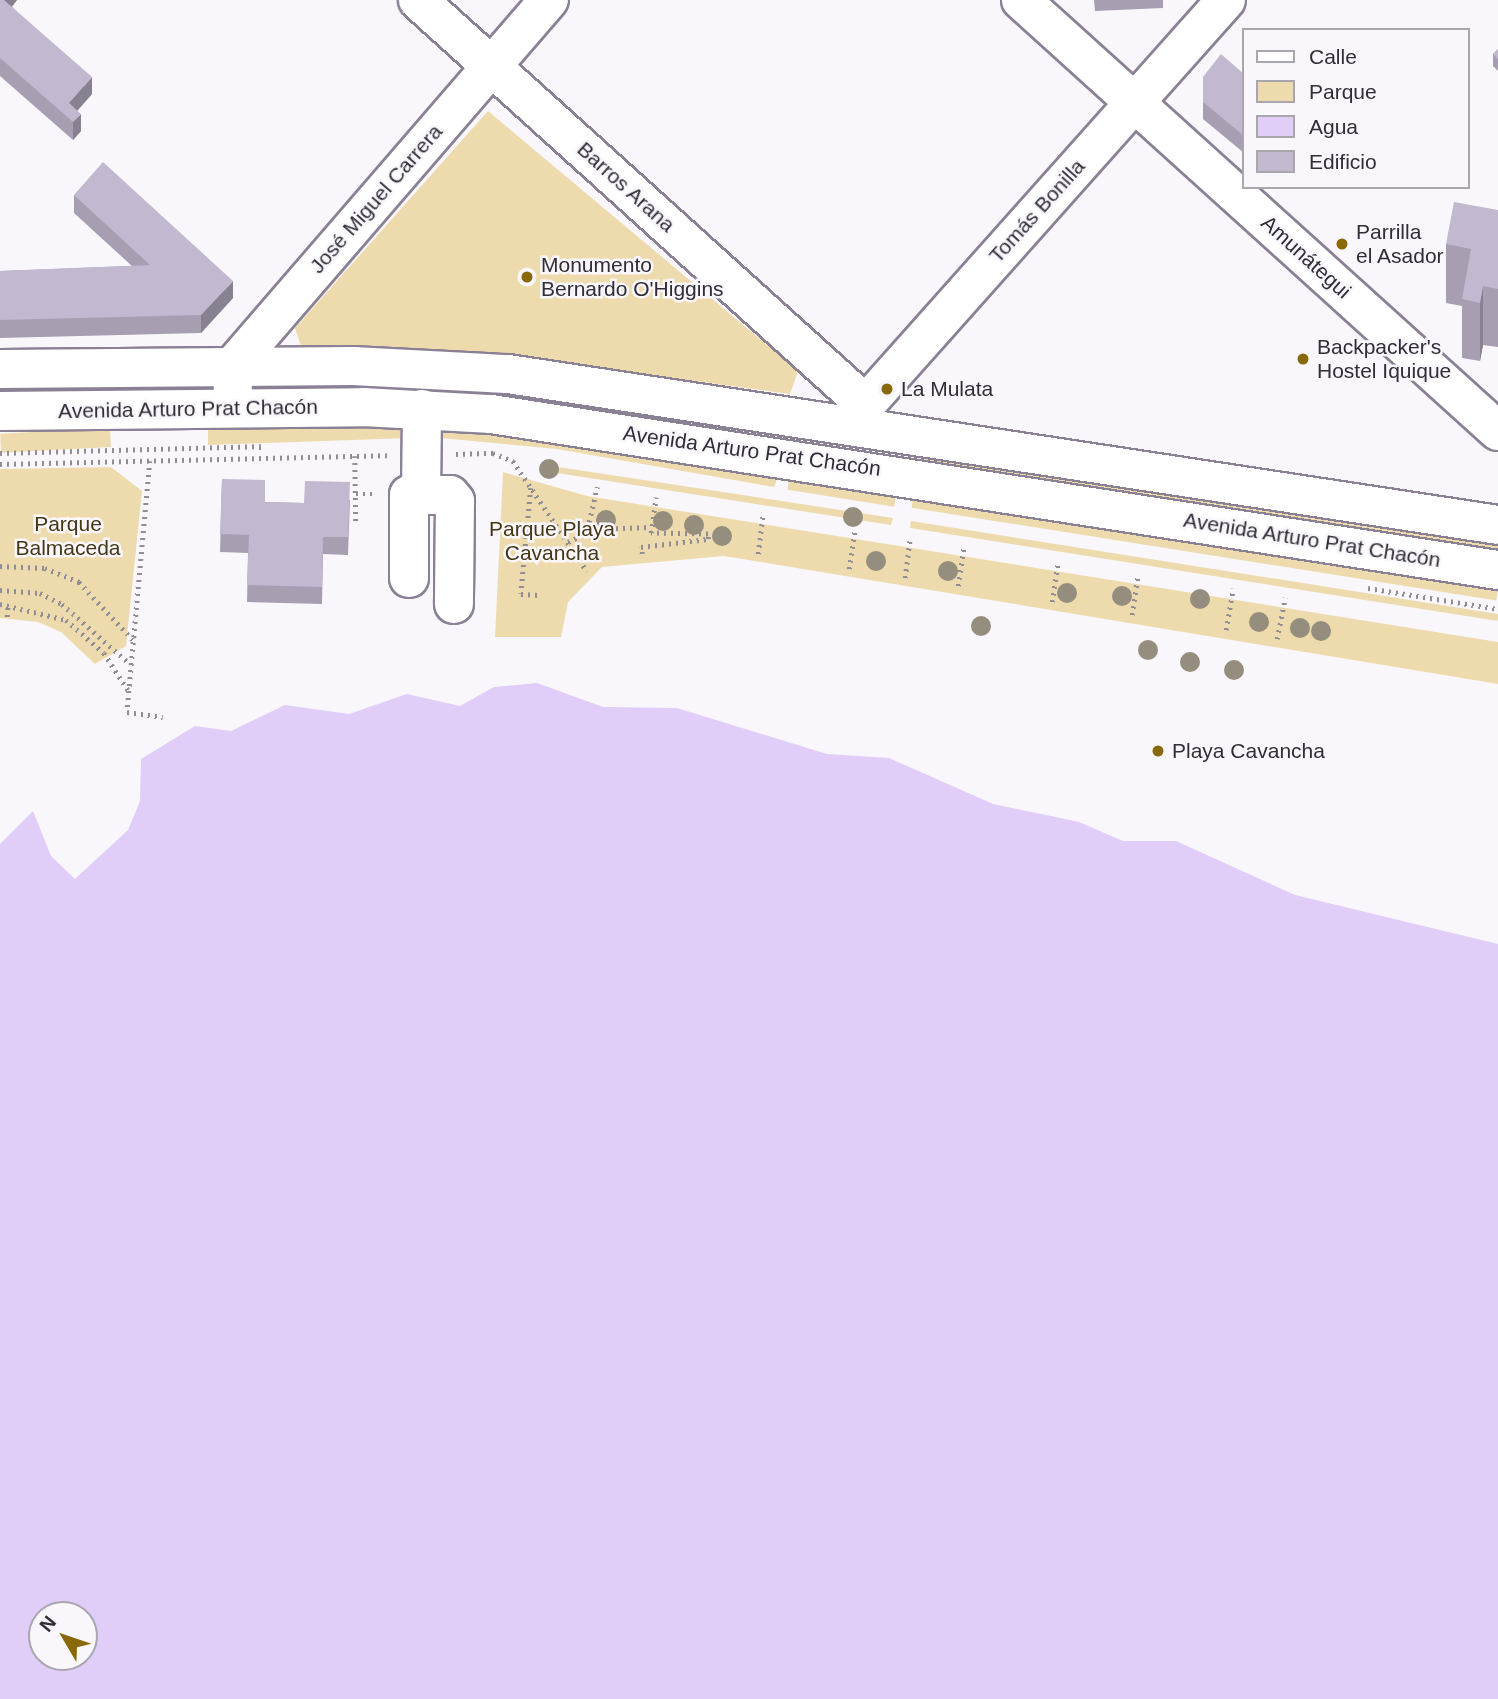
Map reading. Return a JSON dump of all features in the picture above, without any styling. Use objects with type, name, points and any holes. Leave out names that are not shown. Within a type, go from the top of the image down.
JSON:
[{"type":"main road","name":"Barros Arana","points":[[418,0],[857,413]]},
{"type":"main road","name":"José Miguel Carrera","points":[[232,367],[549,0]]},
{"type":"main road","name":"Amunátegui","points":[[1021,0],[1498,431]]},
{"type":"main road","name":"Tomás Bonilla","points":[[857,413],[1226,0]]},
{"type":"main road","name":"Avenida Arturo Prat Chacón","points":[[0,369],[232,367],[508,374],[857,413],[1498,525]]},
{"type":"main road","points":[[232,367],[234,409]]},
{"type":"main road","name":"Avenida Arturo Prat Chacón","points":[[0,411],[422,409],[855,466],[1498,570]]},
{"type":"main road","points":[[421,495],[422,409]]},
{"type":"main road","points":[[409,578],[409,495],[455,501],[454,604]]},
{"type":"path","points":[[488,443],[495,444]]},
{"type":"path","points":[[0,453],[274,445]]},
{"type":"path","points":[[0,464],[422,454],[505,456],[531,487],[587,571]]},
{"type":"path","points":[[355,456],[356,524]]},
{"type":"path","points":[[150,461],[127,712],[163,717]]},
{"type":"path","points":[[531,487],[521,594],[539,595]]},
{"type":"path","points":[[595,529],[589,522],[597,487]]},
{"type":"path","points":[[642,554],[641,547],[708,539],[651,533],[656,497]]},
{"type":"path","points":[[758,554],[763,515]]},
{"type":"path","points":[[568,542],[595,529],[652,527]]},
{"type":"path","points":[[849,569],[855,529]]},
{"type":"path","points":[[905,578],[910,538]]},
{"type":"path","points":[[958,586],[964,547]]},
{"type":"path","points":[[1052,602],[1058,562]]},
{"type":"path","points":[[0,566],[45,568],[79,582],[135,641]]},
{"type":"path","points":[[1132,615],[1138,574]]},
{"type":"path","points":[[1226,630],[1233,589]]},
{"type":"path","points":[[0,590],[40,593],[62,604],[131,665]]},
{"type":"path","points":[[1278,639],[1285,598]]},
{"type":"path","points":[[0,604],[8,603],[52,613],[75,626],[129,691]]},
{"type":"path","points":[[7,617],[8,603]]},
{"type":"green space","points":[[488,111],[798,371],[790,394],[502,355],[301,346],[295,328]]},
{"type":"green space","points":[[411,426],[409,438],[208,445],[208,427]]},
{"type":"green space","points":[[441,426],[780,472],[774,487],[557,449],[440,438]]},
{"type":"green space","points":[[110,428],[111,447],[1,453],[0,434]]},
{"type":"green space","points":[[924,451],[1498,542],[1497,552],[922,461]]},
{"type":"green space","points":[[545,465],[893,518],[891,525],[544,471]]},
{"type":"green space","name":"Parque Balmaceda","points":[[111,467],[142,491],[126,646],[95,664],[61,632],[38,622],[0,618],[0,469]]},
{"type":"green space","name":"Parque Playa Cavancha","points":[[503,472],[587,496],[1498,642],[1498,684],[724,556],[602,567],[568,602],[561,637],[495,637]]},
{"type":"green space","points":[[790,474],[897,491],[894,507],[787,490]]},
{"type":"green space","points":[[914,492],[1498,584],[1496,600],[911,508]]},
{"type":"green space","points":[[911,521],[1498,614],[1498,621],[910,528]]},
{"type":"water","points":[[537,683],[603,707],[677,708],[827,754],[889,758],[993,804],[1079,822],[1123,841],[1176,841],[1295,895],[1498,944],[1498,1699],[0,1699],[0,844],[33,811],[51,856],[75,879],[128,830],[140,801],[141,759],[195,726],[231,731],[285,705],[349,714],[407,694],[460,706],[494,687]]},
{"type":"building","points":[[0,0],[4,0],[92,77],[69,103],[81,114],[73,122],[0,58]]},
{"type":"building","points":[[1221,54],[1242,72],[1242,134],[1203,102],[1203,77]]},
{"type":"building","points":[[103,162],[233,281],[201,315],[0,320],[0,271],[150,265],[74,195]]},
{"type":"building","points":[[1454,202],[1498,210],[1498,289],[1483,286],[1480,303],[1462,299],[1471,249],[1446,244]]},
{"type":"building","points":[[222,479],[265,480],[265,502],[304,503],[305,481],[350,482],[348,537],[323,537],[322,587],[247,585],[249,535],[220,534]]},
{"type":"place","name":"Parrilla el Asador","points":[[1342,244]]},
{"type":"place","name":"Monumento Bernardo O'Higgins","points":[[527,277]]},
{"type":"place","name":"Backpacker's Hostel Iquique","points":[[1303,359]]},
{"type":"place","name":"La Mulata","points":[[887,389]]},
{"type":"place","name":"Playa Cavancha","points":[[1158,751]]}]
